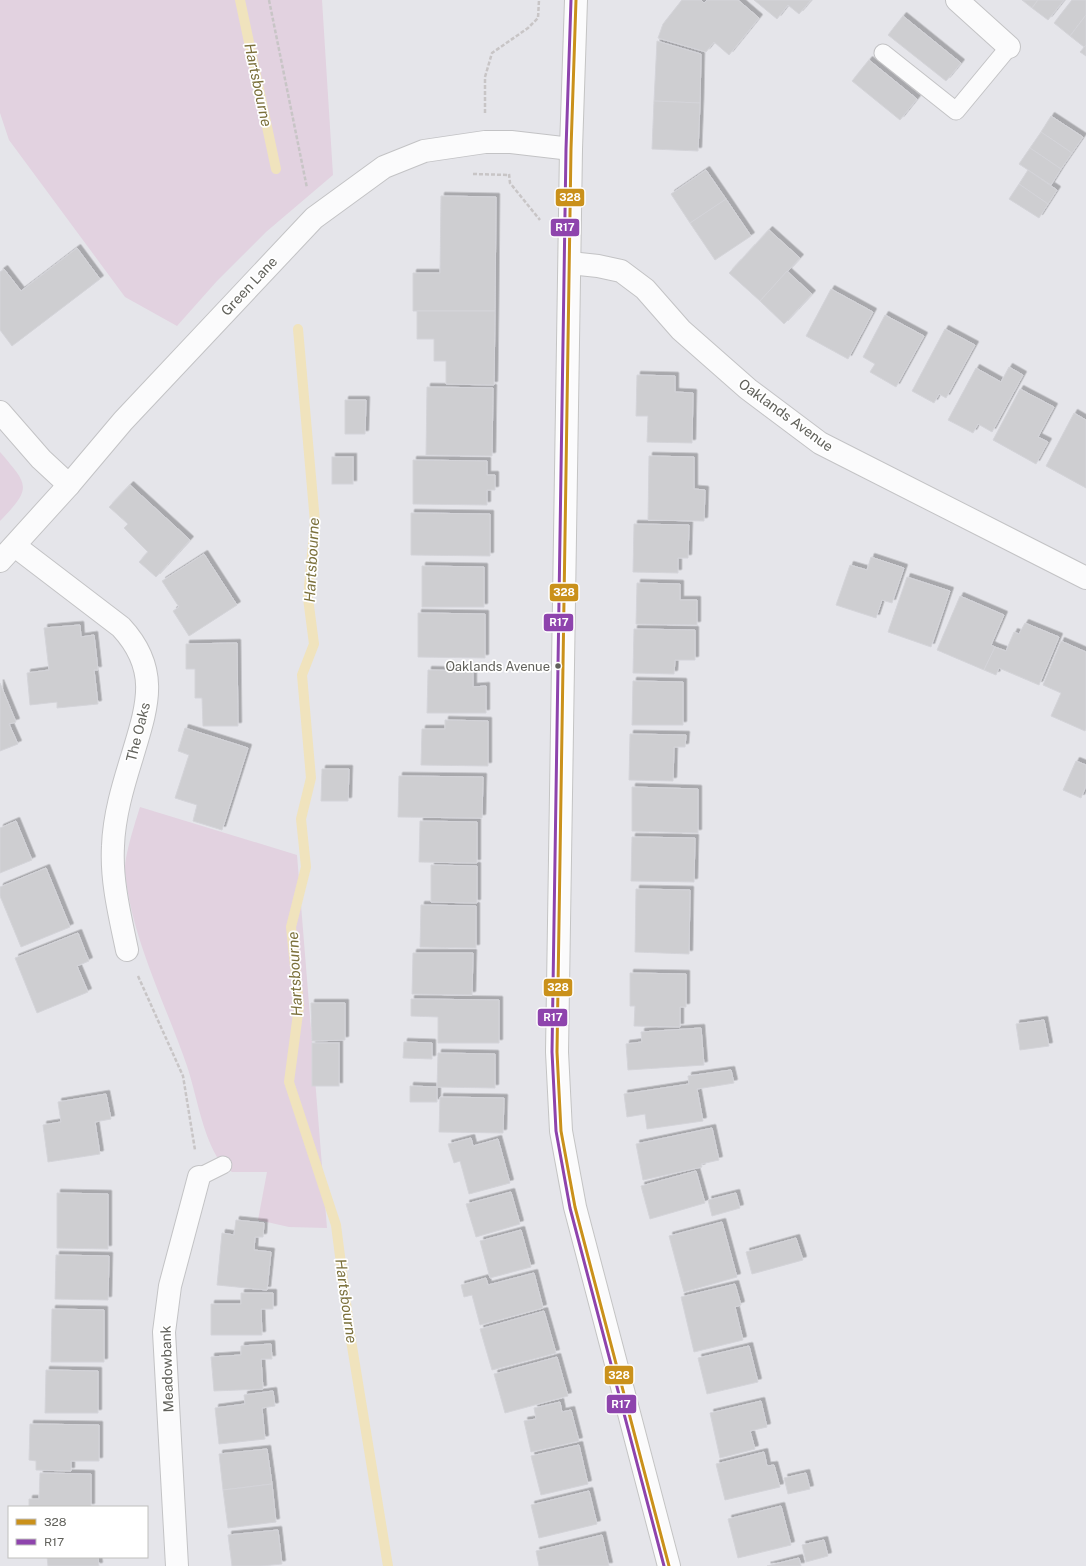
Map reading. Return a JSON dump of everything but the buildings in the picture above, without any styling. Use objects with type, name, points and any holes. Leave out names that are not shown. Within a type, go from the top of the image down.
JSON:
[{"type":"street","points":[[576,0],[571,149],[557,1052],[561,1131],[575,1207],[669,1566]]},
{"type":"street","points":[[957,0],[1009,47]]},
{"type":"street","name":"Green Lane","points":[[0,561],[69,485],[123,421],[314,218],[384,167],[424,151],[485,142],[511,142],[571,149]]},
{"type":"street","name":"Oaklands Avenue","points":[[570,263],[598,266],[621,271],[645,289],[681,330],[748,389],[820,443],[1086,578]]},
{"type":"street","points":[[0,412],[41,459],[69,485]]},
{"type":"street","name":"The Oaks","points":[[15,546],[121,627],[132,639],[142,658],[146,672],[147,701],[115,823],[112,846],[117,903],[127,950]]},
{"type":"street","name":"Meadowbank","points":[[177,1566],[164,1332],[170,1286],[199,1177]]},
{"type":"lane","points":[[883,53],[956,111],[1009,47]]},
{"type":"lane","points":[[199,1177],[223,1164]]},
{"type":"path","points":[[269,0],[314,218]]},
{"type":"path","points":[[485,119],[485,77],[492,53],[528,28],[538,18],[539,0]]},
{"type":"path","points":[[470,174],[509,174],[510,184],[540,220],[541,226]]},
{"type":"path","points":[[127,950],[183,1076],[199,1177]]},
{"type":"shaded area","points":[[0,0],[322,0],[333,175],[266,232],[217,281],[177,326],[125,297],[9,140],[0,113]]},
{"type":"shaded area","points":[[0,452],[21,479],[23,486],[22,493],[18,501],[0,521]]},
{"type":"shaded area","points":[[140,807],[297,855],[327,1228],[289,1227],[258,1220],[267,1172],[232,1172],[217,1157],[207,1135],[191,1077],[142,946],[129,897],[125,866],[130,840]]},
{"type":"waterway","name":"Hartsbourne","points":[[240,0],[276,169]]},
{"type":"waterway","name":"Hartsbourne","points":[[298,329],[315,522],[308,598],[314,644],[302,675],[311,778],[301,819],[306,867],[291,927],[299,1006],[289,1082],[336,1225],[350,1334],[388,1566]]},
{"type":"transit line","name":"R17","points":[[571,0],[566,149],[552,1052],[556,1131],[570,1208],[664,1566]]},
{"type":"transit line","name":"328","points":[[576,0],[571,149],[557,1052],[561,1131],[575,1207],[669,1566]]},
{"type":"place","name":"Oaklands Avenue","points":[[558,666]]}]
